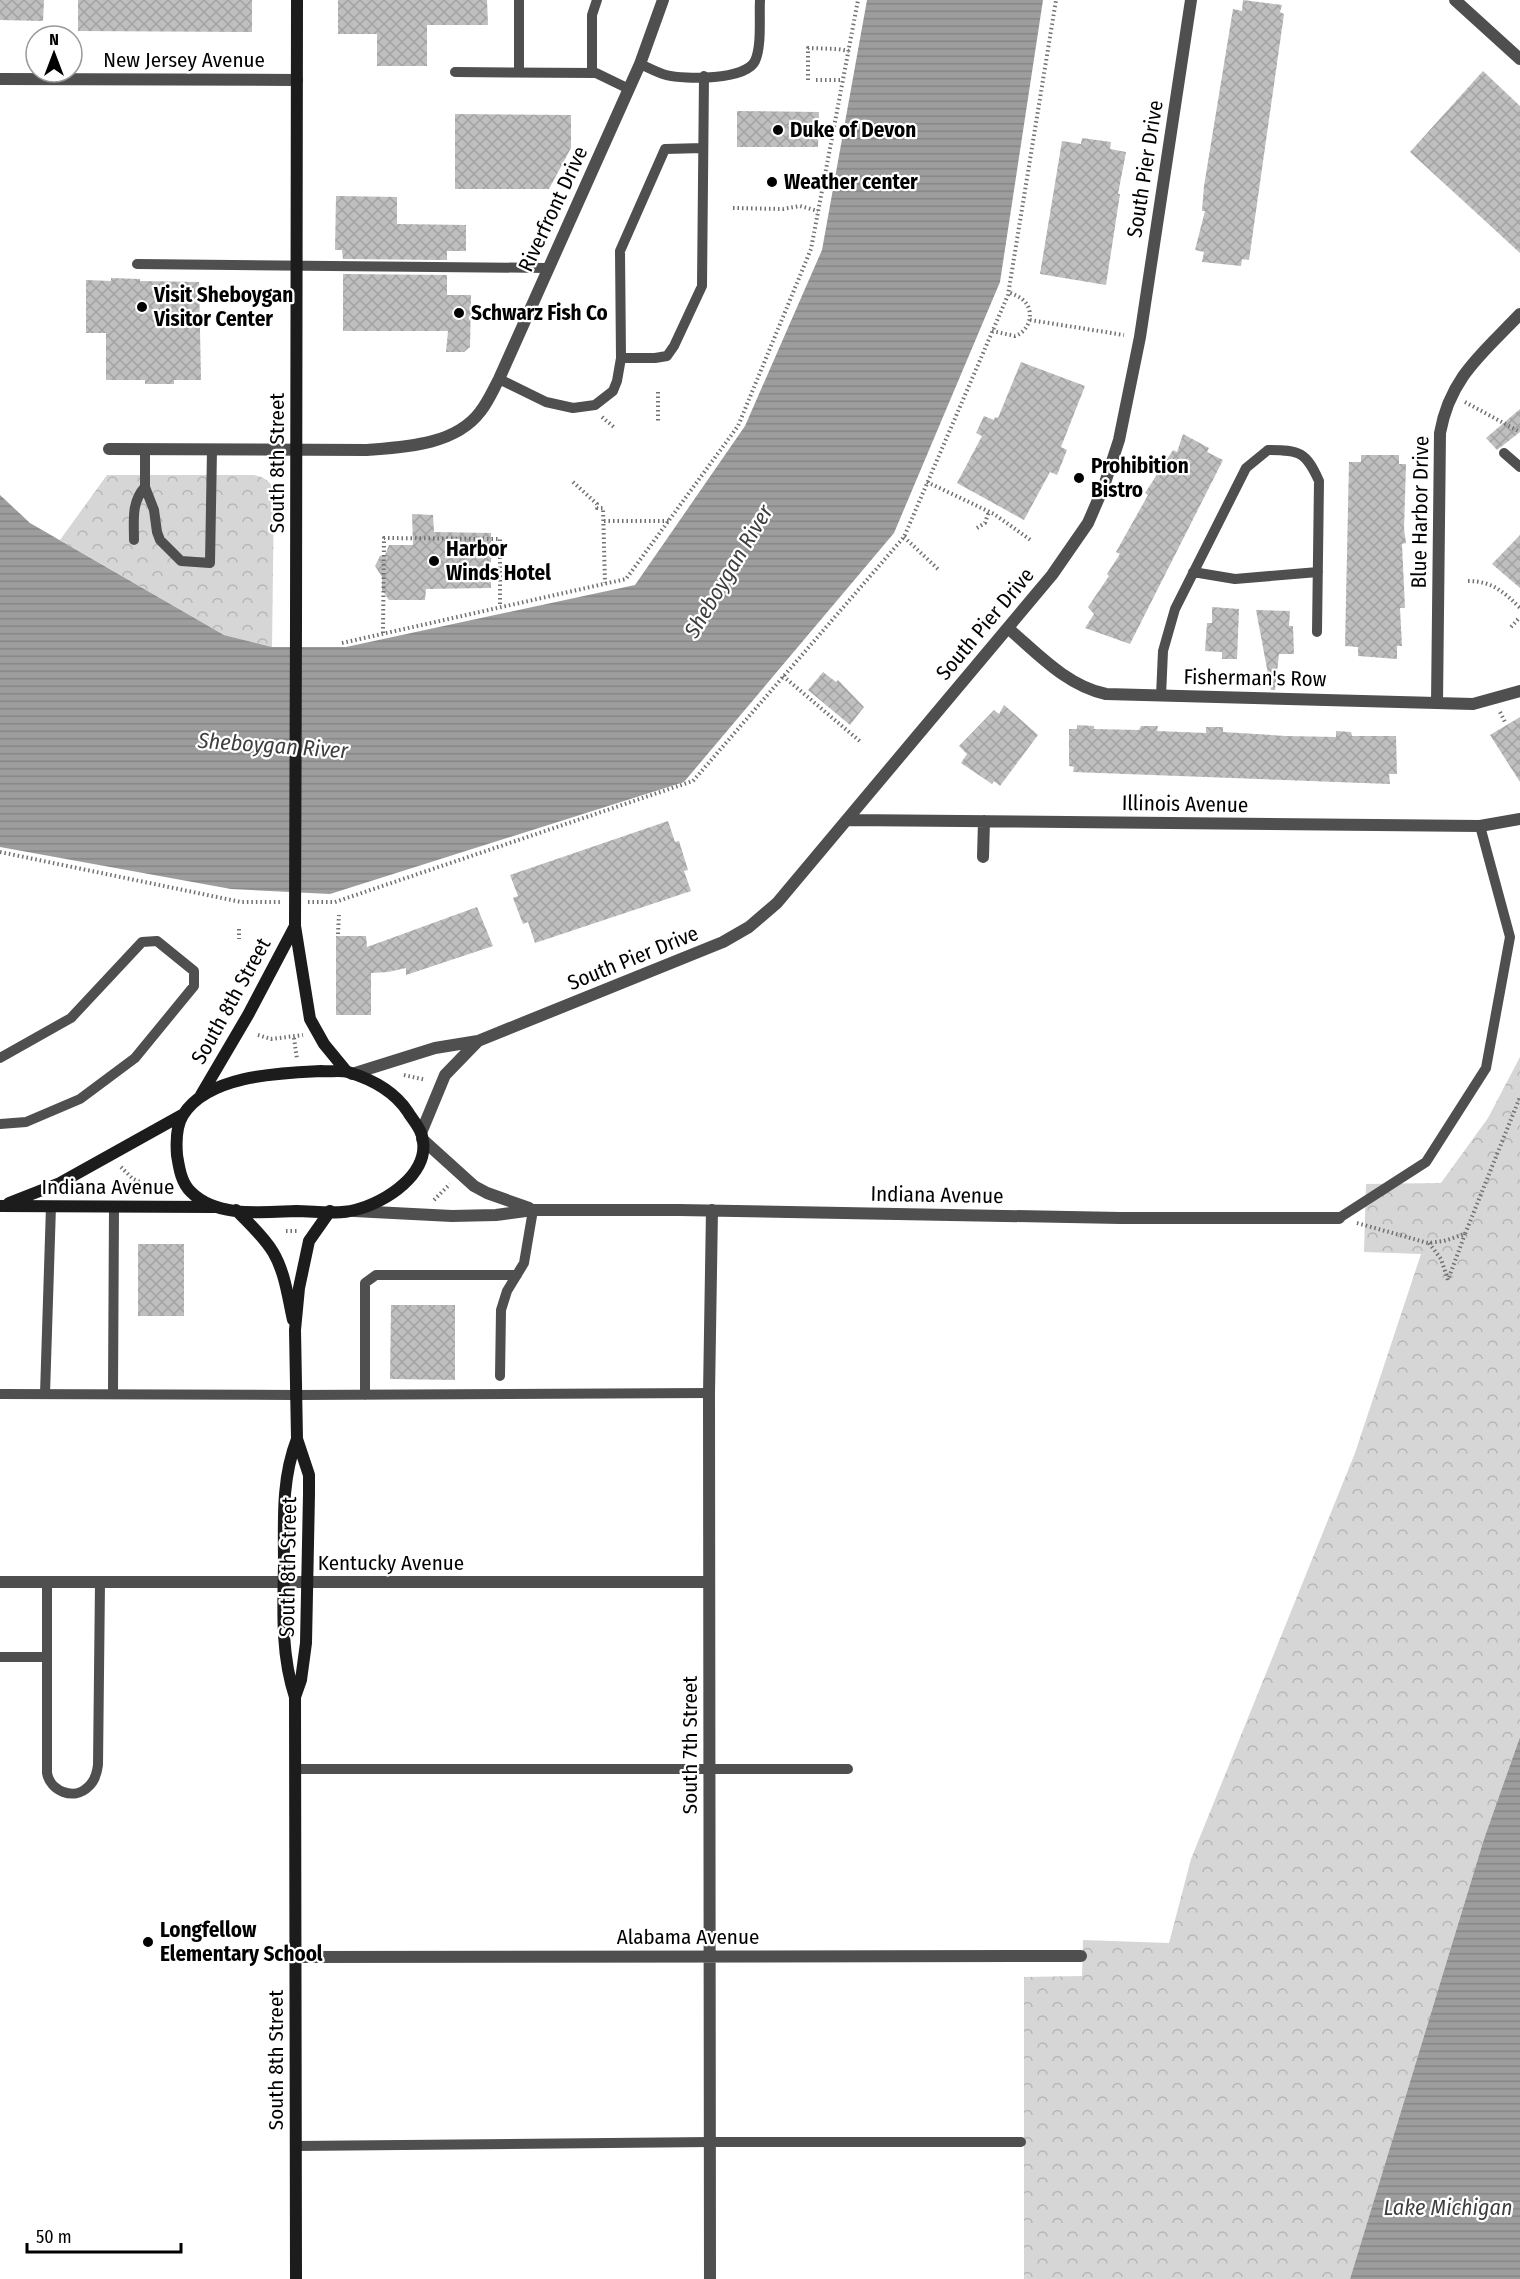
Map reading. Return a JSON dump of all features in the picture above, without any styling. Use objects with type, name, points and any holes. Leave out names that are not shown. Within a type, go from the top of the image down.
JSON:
[{"type":"main road","name":"South 8th Street","points":[[297,0],[295,926],[310,1019],[324,1044],[349,1073]]},
{"type":"main road","name":"South 8th Street","points":[[201,1095],[248,1015],[295,926]]},
{"type":"main road","points":[[281,1073],[349,1073],[383,1088],[404,1106],[422,1136],[419,1162],[408,1179],[386,1197],[353,1211],[258,1212],[214,1207],[191,1192],[182,1177],[176,1147],[177,1129],[182,1115],[201,1095],[252,1077],[281,1073]]},
{"type":"main road","name":"Indiana Avenue","points":[[1,1206],[60,1183],[182,1115]]},
{"type":"main road","name":"Indiana Avenue","points":[[1,1206],[214,1207]]},
{"type":"main road","name":"South 8th Street","points":[[236,1210],[249,1222],[274,1254],[284,1281],[295,1330]]},
{"type":"main road","name":"South 8th Street","points":[[295,1697],[303,1666],[308,1582],[309,1475],[297,1439],[295,1330],[299,1288],[309,1240],[330,1211]]},
{"type":"main road","name":"South 8th Street","points":[[296,2279],[295,1697],[286,1662],[284,1492],[286,1472],[297,1439]]},
{"type":"street","name":"Riverfront Drive","points":[[109,449],[296,451],[387,449],[417,444],[451,435],[463,429],[480,412],[499,379],[547,267],[640,64],[663,0]]},
{"type":"street","name":"South Pier Drive","points":[[349,1073],[435,1048],[478,1041],[723,942],[749,927],[777,903],[1052,575],[1088,523],[1104,486],[1119,440],[1140,337],[1191,0]]},
{"type":"street","points":[[1455,0],[1520,59]]},
{"type":"street","name":"New Jersey Avenue","points":[[0,79],[297,80]]},
{"type":"street","name":"Blue Harbor Drive","points":[[1437,703],[1440,433],[1450,396],[1469,367],[1520,314]]},
{"type":"street","name":"Fisherman's Row","points":[[1008,629],[1067,678],[1091,690],[1112,695],[1473,704],[1520,691]]},
{"type":"street","name":"Illinois Avenue","points":[[848,820],[1480,826],[1520,819]]},
{"type":"street","points":[[983,857],[984,821]]},
{"type":"street","name":"South Pier Drive","points":[[422,1136],[445,1075],[478,1041]]},
{"type":"street","name":"Indiana Avenue","points":[[422,1136],[474,1186],[496,1197],[533,1210]]},
{"type":"street","name":"Indiana Avenue","points":[[353,1211],[478,1216],[533,1210],[711,1210],[1121,1218],[1339,1218]]},
{"type":"street","name":"South 7th Street","points":[[710,2279],[709,1393],[711,1210]]},
{"type":"street","name":"Kentucky Avenue","points":[[0,1582],[709,1582]]},
{"type":"street","name":"Alabama Avenue","points":[[295,1957],[1081,1956]]},
{"type":"lane","points":[[519,0],[519,72]]},
{"type":"lane","points":[[592,72],[592,15],[597,0]]},
{"type":"lane","points":[[640,64],[668,75],[733,75],[745,71],[754,63],[758,50],[760,0]]},
{"type":"lane","points":[[455,72],[592,72],[602,74],[629,89]]},
{"type":"lane","points":[[621,358],[667,356],[702,286],[704,76]]},
{"type":"lane","points":[[499,379],[552,404],[573,408],[589,407],[601,401],[612,391],[617,381],[621,358],[620,251],[665,149],[703,148]]},
{"type":"lane","points":[[137,264],[547,267]]},
{"type":"lane","points":[[145,450],[145,487],[151,498],[160,540],[181,561],[210,563],[212,450]]},
{"type":"lane","points":[[1161,696],[1163,651],[1175,609],[1246,468],[1268,450],[1290,450],[1310,460],[1319,481],[1317,632]]},
{"type":"lane","points":[[1504,453],[1520,467]]},
{"type":"lane","points":[[134,540],[134,507],[145,487]]},
{"type":"lane","points":[[1193,572],[1235,579],[1318,572]]},
{"type":"lane","points":[[1339,1218],[1426,1162],[1486,1068],[1510,937],[1480,826]]},
{"type":"lane","points":[[0,1058],[71,1018],[142,942],[157,941],[194,970],[194,986],[135,1058],[80,1099],[26,1122],[0,1124]]},
{"type":"lane","points":[[45,1394],[51,1206]]},
{"type":"lane","points":[[113,1394],[114,1207]]},
{"type":"lane","points":[[500,1376],[501,1310],[507,1291],[518,1275],[525,1257],[533,1210]]},
{"type":"lane","points":[[365,1395],[365,1283],[370,1279],[376,1275],[518,1275]]},
{"type":"lane","points":[[0,1394],[709,1393]]},
{"type":"lane","points":[[47,1582],[47,1776],[58,1791],[80,1792],[86,1790],[92,1783],[98,1765],[100,1582]]},
{"type":"lane","points":[[0,1657],[47,1657]]},
{"type":"lane","points":[[295,1769],[848,1769]]},
{"type":"lane","points":[[295,2146],[1021,2142]]},
{"type":"path","points":[[342,643],[626,579],[738,426],[811,249],[858,0]]},
{"type":"path","points":[[300,902],[335,902],[693,782],[904,537],[1008,292],[1056,0]]},
{"type":"path","points":[[808,80],[808,48],[849,51]]},
{"type":"path","points":[[816,80],[843,80]]},
{"type":"path","points":[[733,208],[800,206],[818,211]]},
{"type":"path","points":[[992,331],[1015,336],[1026,330],[1030,320],[1025,302],[1008,292]]},
{"type":"path","points":[[1030,320],[1140,337]]},
{"type":"path","points":[[658,392],[658,422]]},
{"type":"path","points":[[1450,396],[1520,432]]},
{"type":"path","points":[[602,417],[615,428]]},
{"type":"path","points":[[573,482],[597,504],[597,508],[603,508],[604,583]]},
{"type":"path","points":[[927,482],[989,512],[1032,541]]},
{"type":"path","points":[[977,528],[985,523],[989,512]]},
{"type":"path","points":[[604,521],[669,521]]},
{"type":"path","points":[[904,537],[940,571]]},
{"type":"path","points":[[383,633],[384,538],[500,539],[500,607]]},
{"type":"path","points":[[1468,581],[1485,582],[1497,587],[1520,608]]},
{"type":"path","points":[[1511,627],[1520,617]]},
{"type":"path","points":[[783,676],[862,743]]},
{"type":"path","points":[[0,852],[241,902],[288,902]]},
{"type":"path","points":[[338,934],[339,915]]},
{"type":"path","points":[[239,929],[239,939]]},
{"type":"path","points":[[258,1035],[271,1040],[303,1035]]},
{"type":"path","points":[[294,1038],[298,1066]]},
{"type":"path","points":[[398,1074],[433,1081]]},
{"type":"path","points":[[1428,1243],[1441,1259],[1448,1280],[1520,1097]]},
{"type":"path","points":[[121,1167],[137,1182],[162,1190]]},
{"type":"path","points":[[428,1206],[453,1181]]},
{"type":"path","points":[[1339,1218],[1428,1243],[1444,1241],[1465,1234]]},
{"type":"path","points":[[286,1231],[301,1231]]},
{"type":"green space","points":[[107,475],[254,475],[269,483],[274,492],[272,647],[224,635],[60,540]]},
{"type":"green space","points":[[1520,1057],[1520,1737],[1484,1839],[1350,2279],[1024,2279],[1024,1977],[1082,1976],[1083,1940],[1169,1943],[1191,1859],[1355,1453],[1421,1254],[1364,1252],[1366,1184],[1441,1183],[1488,1118]]},
{"type":"water","name":"Sheboygan River","points":[[867,0],[1043,0],[1000,282],[894,533],[684,782],[330,894],[231,889],[0,847],[0,495],[30,523],[224,635],[272,647],[346,647],[635,585],[745,426],[822,250]]},
{"type":"water","name":"Lake Michigan","points":[[1520,1737],[1520,2279],[1350,2279],[1484,1839]]},
{"type":"building","points":[[0,0],[44,0],[43,21],[0,20]]},
{"type":"building","points":[[78,0],[252,0],[252,32],[84,31],[84,24],[78,24]]},
{"type":"building","points":[[338,0],[487,0],[488,25],[427,25],[427,66],[377,66],[377,34],[338,34]]},
{"type":"building","points":[[1243,0],[1282,5],[1280,12],[1284,14],[1249,260],[1242,259],[1241,266],[1202,262],[1204,252],[1195,250],[1205,211],[1202,211],[1204,186],[1233,9],[1242,11]]},
{"type":"building","points":[[1483,71],[1520,106],[1520,253],[1410,152]]},
{"type":"building","name":"Duke of Devon","points":[[737,111],[819,112],[818,147],[737,147]]},
{"type":"building","points":[[455,114],[571,115],[571,148],[549,189],[455,189]]},
{"type":"building","points":[[1082,138],[1111,142],[1110,149],[1126,152],[1106,285],[1040,274],[1062,141],[1081,144]]},
{"type":"building","points":[[336,196],[397,197],[397,224],[466,225],[466,251],[447,251],[447,260],[343,259],[342,250],[335,250]]},
{"type":"building","points":[[343,274],[447,275],[447,295],[471,295],[470,347],[464,352],[446,352],[448,331],[343,331]]},
{"type":"building","name":"Visit Sheboygan Visitor Center","points":[[111,278],[199,282],[201,380],[174,380],[174,384],[145,384],[145,380],[106,380],[106,333],[86,333],[86,280],[111,281]]},
{"type":"building","points":[[1021,362],[1085,386],[1061,447],[1067,450],[1057,475],[1050,472],[1024,520],[957,483],[982,436],[976,433],[984,416],[994,420],[995,417],[998,418]]},
{"type":"building","points":[[1520,409],[1520,432],[1497,450],[1486,438]]},
{"type":"building","points":[[1183,434],[1209,448],[1207,452],[1223,460],[1130,644],[1085,628],[1094,614],[1088,607],[1109,576],[1107,574],[1120,554],[1116,552],[1148,495],[1145,493],[1173,450],[1177,452]]},
{"type":"building","points":[[1361,455],[1399,455],[1399,464],[1406,464],[1404,529],[1406,543],[1402,544],[1405,608],[1400,608],[1402,646],[1397,646],[1397,659],[1358,656],[1358,647],[1345,646],[1349,462],[1361,462]]},
{"type":"building","name":"Harbor Winds Hotel","points":[[412,514],[433,515],[434,532],[491,533],[491,588],[426,589],[425,600],[389,600],[382,590],[382,577],[375,566],[380,556],[385,555],[389,545],[413,545]]},
{"type":"building","points":[[1520,535],[1520,588],[1492,564]]},
{"type":"building","points":[[1212,607],[1239,609],[1237,659],[1222,659],[1222,652],[1205,651],[1207,623],[1212,623]]},
{"type":"building","points":[[1256,610],[1290,611],[1289,626],[1293,626],[1294,654],[1279,654],[1275,690],[1271,690]]},
{"type":"building","points":[[823,672],[836,682],[838,680],[864,707],[850,725],[808,690]]},
{"type":"building","points":[[1004,705],[1038,735],[1000,786],[994,781],[992,784],[961,763],[967,754],[959,746],[994,710],[999,714]]},
{"type":"building","points":[[1520,717],[1520,782],[1490,735]]},
{"type":"building","points":[[1077,725],[1094,726],[1094,729],[1139,730],[1141,726],[1158,726],[1157,731],[1206,733],[1206,727],[1223,727],[1223,732],[1286,736],[1336,737],[1336,731],[1351,732],[1352,736],[1396,736],[1397,774],[1389,774],[1390,784],[1073,772],[1074,767],[1069,766],[1069,729],[1077,729]]},
{"type":"building","points":[[668,821],[675,842],[679,841],[688,870],[684,871],[691,891],[535,943],[528,922],[523,924],[513,898],[518,896],[510,875]]},
{"type":"building","points":[[477,907],[493,946],[406,975],[406,968],[371,973],[371,1015],[336,1015],[336,936],[366,936],[367,947]]},
{"type":"building","points":[[138,1244],[184,1244],[184,1316],[138,1316]]},
{"type":"building","points":[[391,1305],[455,1305],[455,1380],[390,1379]]},
{"type":"place","name":"Duke of Devon","points":[[778,130]]},
{"type":"place","name":"Weather center","points":[[772,182]]},
{"type":"place","name":"Visit Sheboygan Visitor Center","points":[[142,307]]},
{"type":"place","name":"Schwarz Fish Co","points":[[459,313]]},
{"type":"place","name":"Prohibition Bistro","points":[[1079,478]]},
{"type":"place","name":"Harbor Winds Hotel","points":[[434,561]]},
{"type":"place","name":"Longfellow Elementary School","points":[[148,1942]]}]
